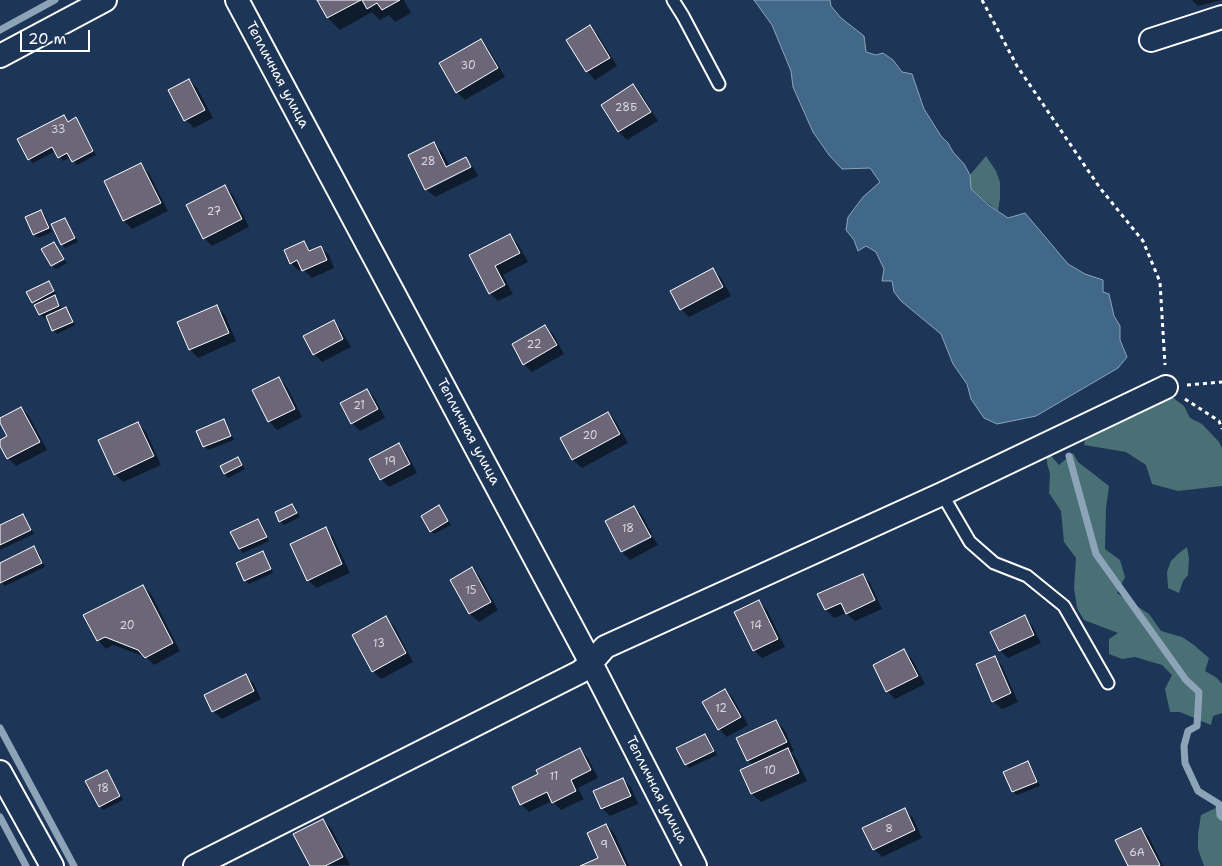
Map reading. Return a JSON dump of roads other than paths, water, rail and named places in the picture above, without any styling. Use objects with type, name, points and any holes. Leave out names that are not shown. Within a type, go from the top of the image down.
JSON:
[{"type":"street","points":[[0,56],[105,0]]},
{"type":"street","name":"Тепличная улица","points":[[237,0],[591,663],[695,866]]},
{"type":"street","points":[[1151,40],[1222,17]]},
{"type":"street","points":[[195,866],[580,672],[605,648],[942,494],[1166,386]]},
{"type":"street","points":[[0,772],[52,866]]},
{"type":"lane","points":[[673,0],[719,84]]},
{"type":"lane","points":[[942,494],[970,542],[994,563],[1027,576],[1064,606],[1108,683]]},
{"type":"water","points":[[754,0],[830,0],[831,6],[841,18],[864,36],[866,52],[876,55],[883,53],[893,60],[902,72],[912,74],[924,109],[970,175],[971,189],[990,206],[1008,218],[1025,213],[1068,264],[1085,274],[1103,280],[1103,292],[1109,294],[1114,316],[1120,326],[1120,340],[1127,357],[1118,368],[1036,416],[997,424],[984,418],[971,399],[967,384],[953,364],[941,334],[901,301],[894,292],[892,281],[882,281],[884,269],[876,252],[866,246],[858,251],[854,240],[846,230],[848,217],[863,197],[880,182],[870,168],[842,169],[829,155],[813,132],[793,87],[791,71],[772,25]]},
{"type":"waterway","points":[[0,30],[55,0]]},
{"type":"waterway","points":[[1069,456],[1096,554],[1186,680],[1199,692],[1197,726],[1188,731],[1184,746],[1185,763],[1198,791],[1219,804],[1222,817]]},
{"type":"waterway","points":[[0,728],[74,866]]},
{"type":"waterway","points":[[0,817],[26,866]]}]
